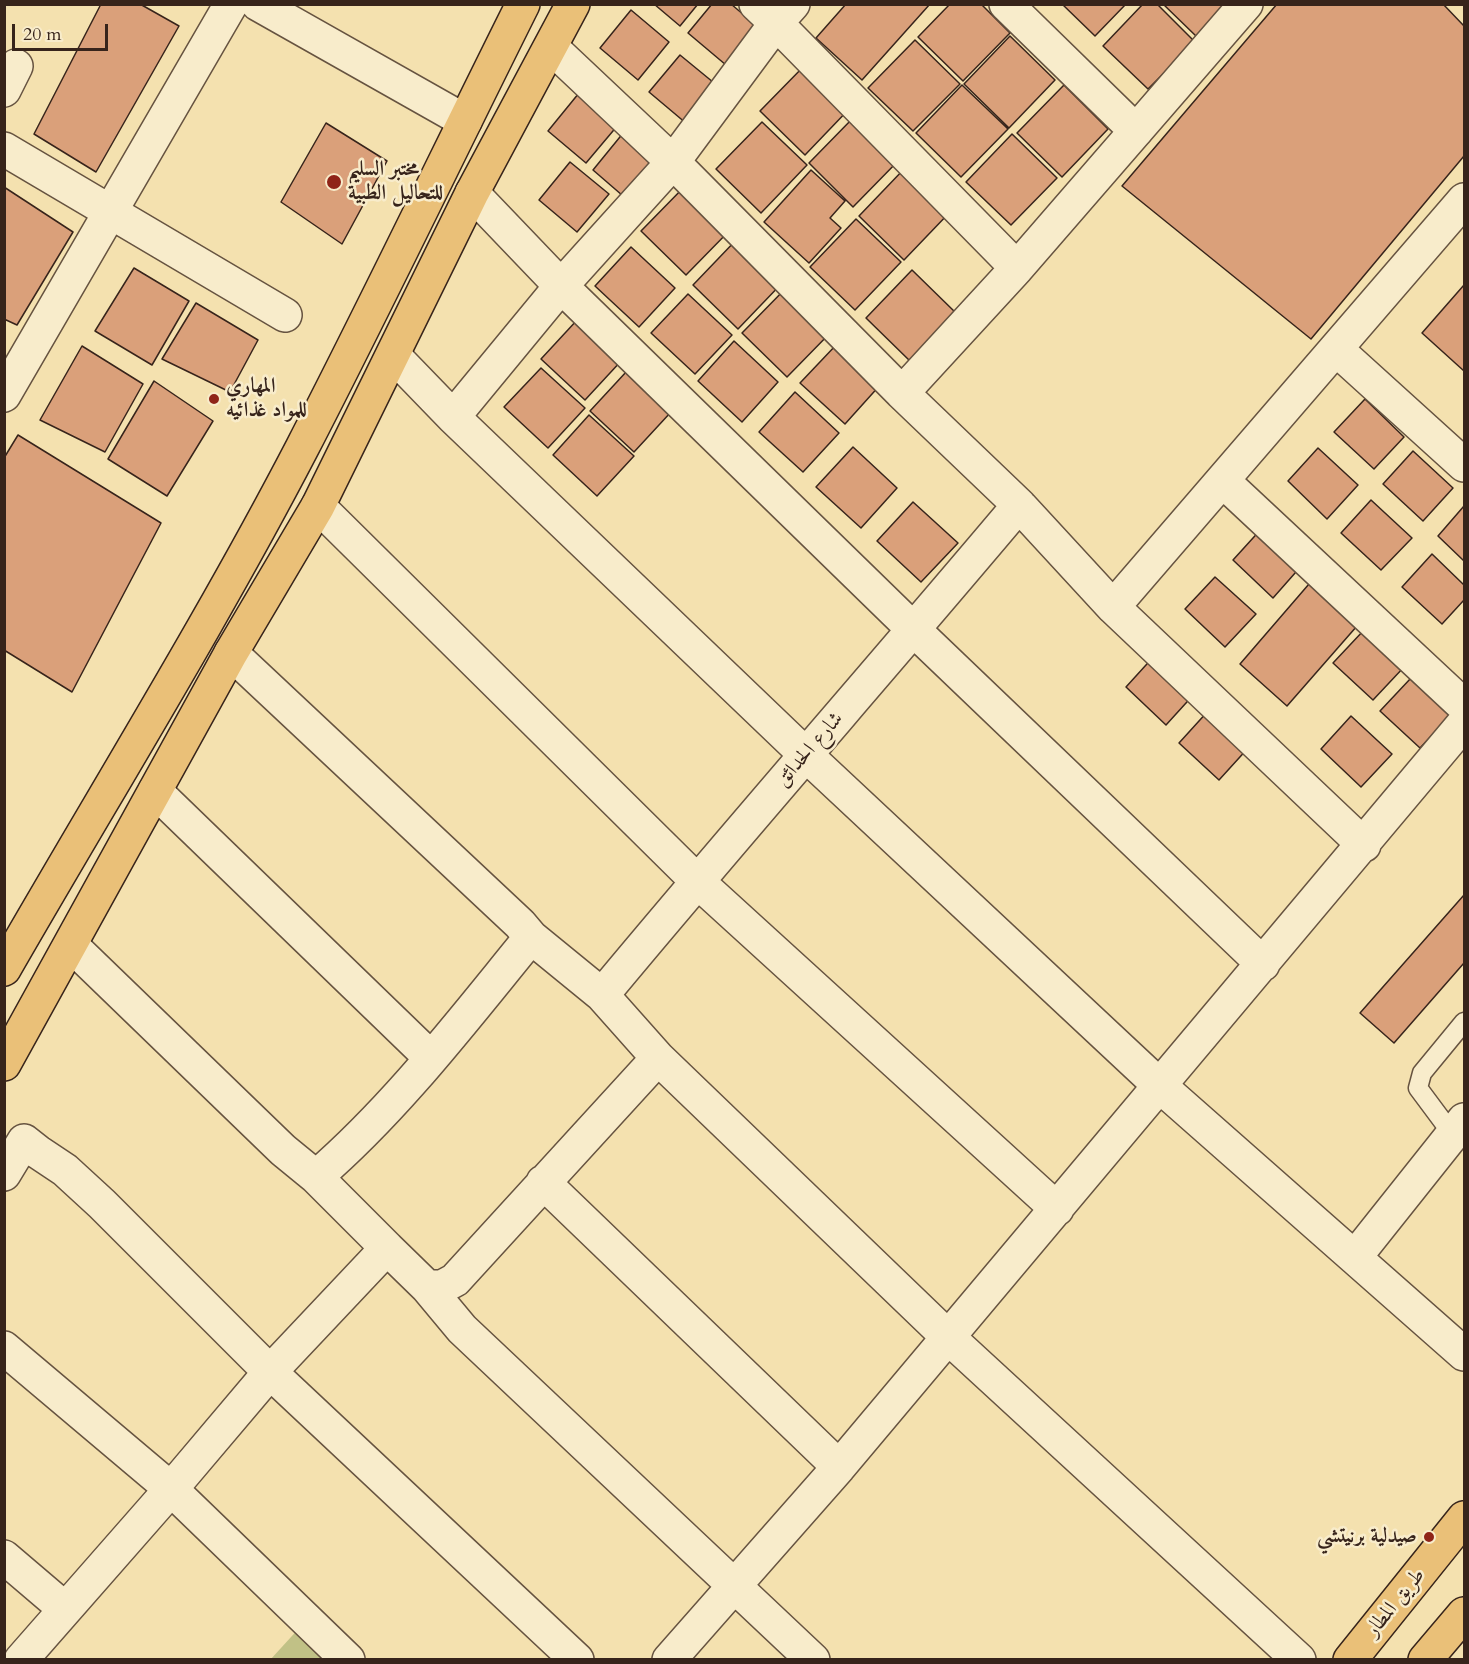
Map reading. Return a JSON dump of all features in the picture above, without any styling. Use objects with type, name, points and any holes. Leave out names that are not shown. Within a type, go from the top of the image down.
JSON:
[{"type":"main road","points":[[4,969],[156,711],[302,448],[523,4]]},
{"type":"main road","points":[[4,1064],[231,653],[318,507],[472,193],[573,4]]},
{"type":"main road","name":"طريق المطار","points":[[1350,1659],[1464,1518]]},
{"type":"main road","points":[[1425,1659],[1464,1614]]},
{"type":"street","points":[[4,395],[231,4]]},
{"type":"street","points":[[258,4],[465,121]]},
{"type":"street","points":[[1006,4],[1136,131]]},
{"type":"street","points":[[902,393],[1017,268],[1246,4]]},
{"type":"street","points":[[453,417],[561,286],[672,162],[775,11],[1017,268]]},
{"type":"street","points":[[551,47],[672,162],[902,393],[1019,505],[1113,607],[1364,845]]},
{"type":"street","points":[[4,149],[285,315]]},
{"type":"street","points":[[472,193],[561,286],[914,630],[1263,964]]},
{"type":"street","points":[[1113,607],[1336,349],[1461,212]]},
{"type":"street","points":[[1336,349],[1464,465]]},
{"type":"street","points":[[393,355],[453,417],[806,755],[1160,1086],[1464,1354]]},
{"type":"street","points":[[1223,481],[1464,706]]},
{"type":"street","name":"شارع الحدائق","points":[[602,995],[697,880],[1019,505]]},
{"type":"street","points":[[318,507],[697,880],[1057,1209]]},
{"type":"street","points":[[231,653],[520,924],[531,937],[602,995],[658,1058],[949,1338],[1299,1659]]},
{"type":"street","points":[[669,1659],[839,1467],[949,1338],[1464,723]]},
{"type":"street","points":[[155,791],[431,1058]]},
{"type":"street","points":[[316,1177],[347,1150],[431,1058],[531,937]]},
{"type":"street","points":[[71,945],[283,1150],[316,1177],[427,1287],[462,1329],[813,1659]]},
{"type":"street","points":[[427,1287],[442,1287],[455,1281],[464,1273],[543,1182],[658,1058]]},
{"type":"street","points":[[1355,1257],[1459,1127]]},
{"type":"street","points":[[4,1174],[14,1132],[65,1170],[102,1204],[270,1372],[577,1659]]},
{"type":"street","points":[[543,1182],[839,1467]]},
{"type":"street","points":[[21,1659],[171,1489],[270,1372],[387,1248]]},
{"type":"street","points":[[4,1348],[171,1489],[348,1659]]},
{"type":"street","points":[[4,1557],[65,1610]]},
{"type":"lane","points":[[1459,1127],[1418,1088],[1422,1073],[1464,1022]]},
{"type":"green space","points":[[302,1625],[339,1660],[270,1660]]},
{"type":"building","points":[[101,4],[140,4],[179,26],[96,172],[34,134]]},
{"type":"building","points":[[654,4],[698,4],[680,26]]},
{"type":"building","points":[[712,4],[731,4],[758,27],[726,65],[688,33]]},
{"type":"building","points":[[846,4],[930,4],[862,80],[816,38]]},
{"type":"building","points":[[950,4],[981,4],[1010,33],[963,81],[918,37]]},
{"type":"building","points":[[1062,4],[1126,4],[1095,36]]},
{"type":"building","points":[[1143,4],[1157,4],[1195,42],[1148,89],[1103,46]]},
{"type":"building","points":[[1163,4],[1228,4],[1197,37]]},
{"type":"building","points":[[1277,4],[1443,4],[1464,26],[1464,156],[1311,339],[1122,186]]},
{"type":"building","points":[[631,10],[669,42],[638,80],[600,48]]},
{"type":"building","points":[[1010,36],[1055,80],[1009,128],[964,84]]},
{"type":"building","points":[[915,40],[960,84],[913,131],[868,88]]},
{"type":"building","points":[[680,55],[719,87],[687,124],[649,92]]},
{"type":"building","points":[[807,63],[851,107],[805,155],[760,111]]},
{"type":"building","points":[[962,85],[1008,129],[961,177],[916,133]]},
{"type":"building","points":[[1064,85],[1108,129],[1062,177],[1017,133]]},
{"type":"building","points":[[579,93],[618,125],[586,163],[548,131]]},
{"type":"building","points":[[855,116],[900,159],[853,207],[809,163]]},
{"type":"building","points":[[762,122],[807,165],[761,213],[716,169]]},
{"type":"building","name":"مختبر السليم للتحاليل الطبية","points":[[326,123],[387,161],[342,244],[281,202]]},
{"type":"building","points":[[624,132],[662,164],[630,202],[593,170]]},
{"type":"building","points":[[1012,134],[1057,178],[1011,225],[966,182]]},
{"type":"building","points":[[570,162],[609,194],[577,232],[539,200]]},
{"type":"building","points":[[905,168],[950,212],[904,260],[859,216]]},
{"type":"building","points":[[811,170],[845,201],[830,218],[841,228],[809,263],[764,222]]},
{"type":"building","points":[[688,183],[733,227],[686,275],[641,231]]},
{"type":"building","points":[[4,187],[73,232],[17,325],[4,319]]},
{"type":"building","points":[[856,219],[901,262],[855,310],[810,267]]},
{"type":"building","points":[[739,237],[784,281],[738,329],[693,285]]},
{"type":"building","points":[[631,247],[675,288],[639,327],[595,286]]},
{"type":"building","points":[[134,268],[189,301],[152,365],[95,331]]},
{"type":"building","points":[[912,270],[957,314],[911,362],[866,318]]},
{"type":"building","points":[[789,285],[834,329],[787,377],[742,333]]},
{"type":"building","points":[[1464,285],[1464,371],[1422,333]]},
{"type":"building","points":[[688,294],[732,335],[695,374],[651,333]]},
{"type":"building","points":[[196,303],[258,340],[230,392],[162,359]]},
{"type":"building","points":[[578,319],[622,360],[585,400],[541,359]]},
{"type":"building","points":[[734,341],[778,382],[742,422],[698,381]]},
{"type":"building","points":[[837,344],[881,384],[845,424],[800,383]]},
{"type":"building","points":[[82,346],[143,384],[105,452],[40,420]]},
{"type":"building","points":[[541,368],[585,408],[548,448],[504,407]]},
{"type":"building","points":[[627,371],[671,412],[634,452],[590,411]]},
{"type":"building","points":[[154,381],[213,421],[167,496],[108,459]]},
{"type":"building","points":[[795,392],[839,433],[803,472],[759,432]]},
{"type":"building","points":[[1365,399],[1404,437],[1374,469],[1334,432]]},
{"type":"building","points":[[589,415],[634,456],[597,496],[553,455]]},
{"type":"building","points":[[18,435],[161,523],[72,692],[4,650],[4,458]]},
{"type":"building","points":[[853,447],[897,488],[861,528],[816,487]]},
{"type":"building","points":[[1318,448],[1358,485],[1327,519],[1288,481]]},
{"type":"building","points":[[1413,451],[1453,488],[1423,521],[1383,484]]},
{"type":"building","points":[[1371,500],[1412,538],[1381,570],[1341,533]]},
{"type":"building","points":[[913,502],[958,543],[921,582],[877,541]]},
{"type":"building","points":[[1464,506],[1464,561],[1438,536]]},
{"type":"building","points":[[1263,527],[1303,564],[1273,598],[1233,560]]},
{"type":"building","points":[[1432,554],[1464,585],[1464,600],[1442,624],[1402,587]]},
{"type":"building","points":[[1215,577],[1256,614],[1225,647],[1185,609]]},
{"type":"building","points":[[1309,584],[1357,626],[1287,706],[1240,664]]},
{"type":"building","points":[[1364,630],[1404,667],[1373,700],[1333,663]]},
{"type":"building","points":[[1156,654],[1196,692],[1166,725],[1126,687]]},
{"type":"building","points":[[1411,678],[1451,715],[1420,748],[1380,711]]},
{"type":"building","points":[[1209,710],[1249,747],[1219,780],[1179,743]]},
{"type":"building","points":[[1351,716],[1392,754],[1361,787],[1321,749]]},
{"type":"building","points":[[1464,895],[1464,963],[1394,1043],[1360,1013]]},
{"type":"place","name":"مختبر السليم للتحاليل الطبية","points":[[334,182]]},
{"type":"place","name":"المهاري للمواد غذائيه","points":[[214,399]]},
{"type":"place","name":"صيدلية برنيتشي","points":[[1429,1537]]}]
